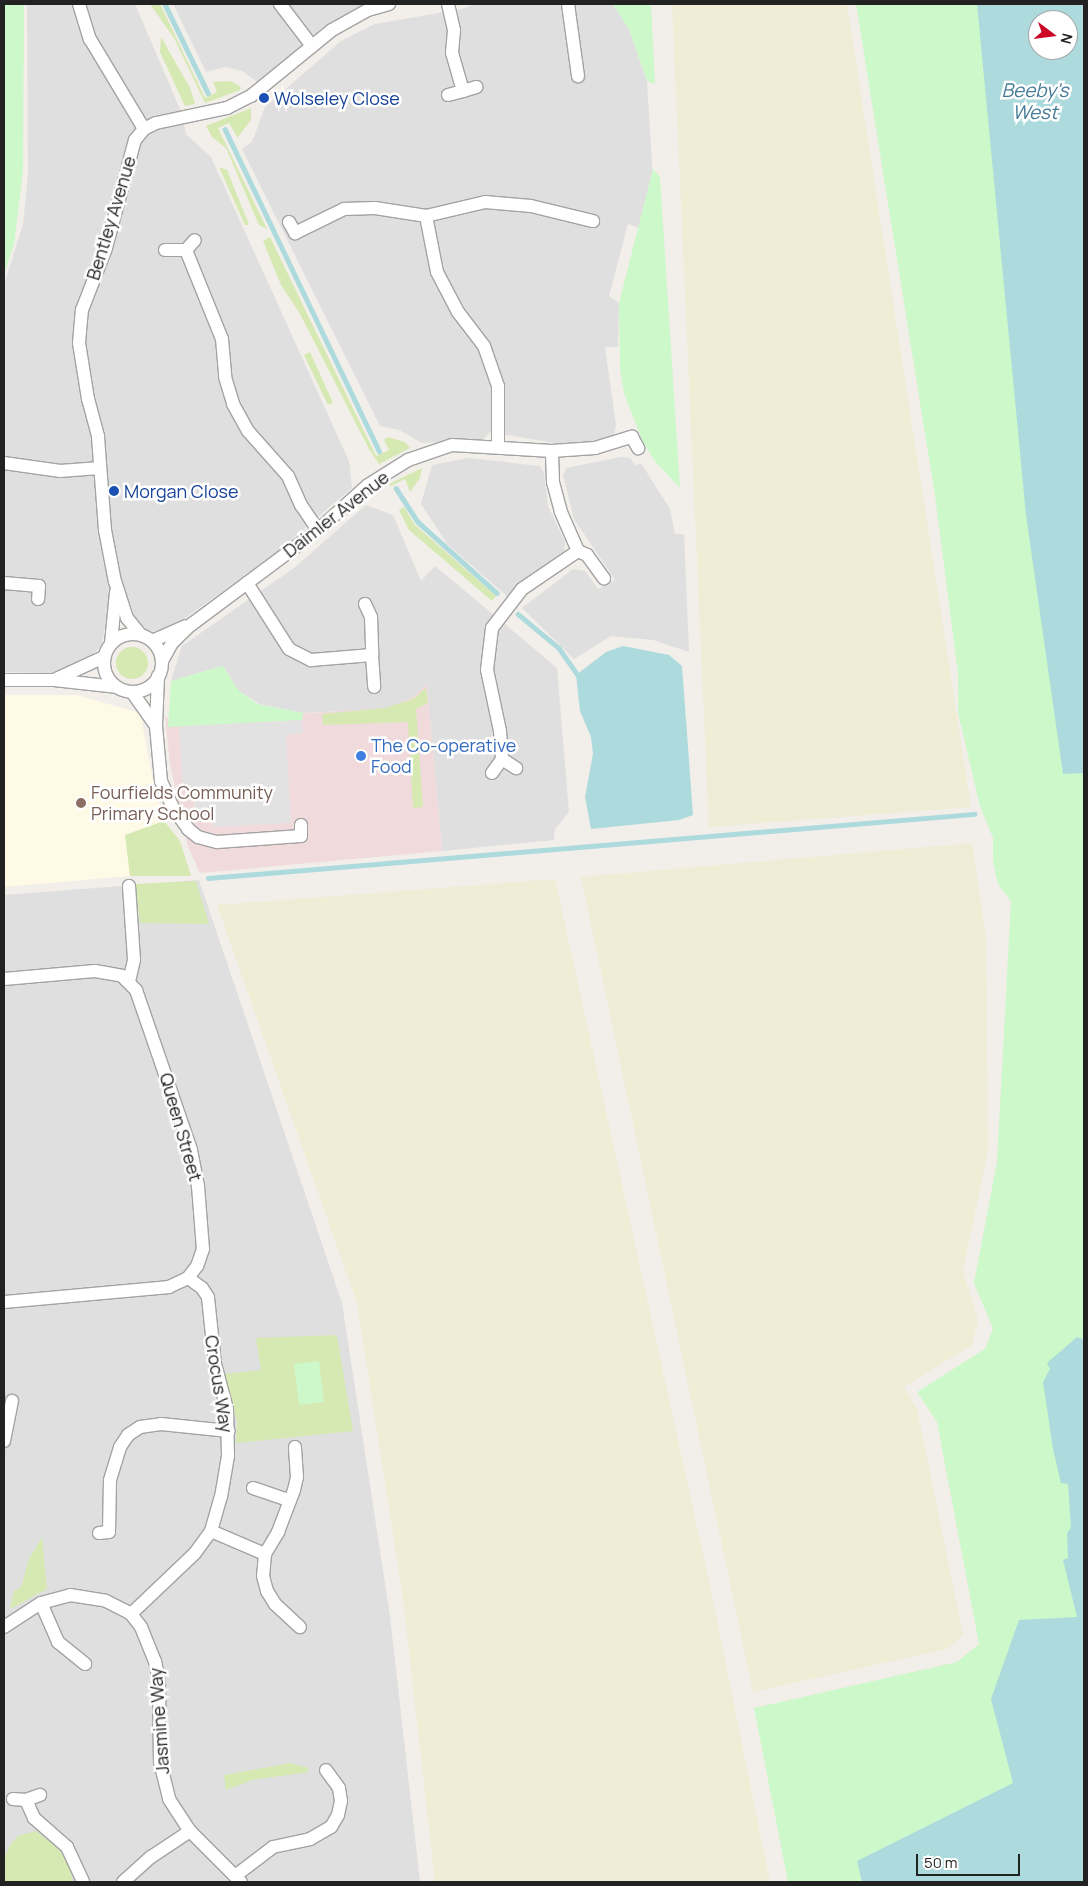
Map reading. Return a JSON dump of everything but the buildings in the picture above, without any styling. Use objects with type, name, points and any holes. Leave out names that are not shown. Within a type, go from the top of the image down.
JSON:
[{"type":"street","points":[[80,4],[90,39],[144,129],[156,123],[227,108],[251,96],[312,46],[349,19],[389,4]]},
{"type":"street","points":[[280,4],[312,46]]},
{"type":"street","points":[[448,4],[454,30],[452,53],[463,91]]},
{"type":"street","points":[[568,4],[578,76]]},
{"type":"street","points":[[448,95],[476,87]]},
{"type":"street","name":"Bentley Avenue","points":[[140,634],[127,618],[116,587],[105,530],[98,436],[81,358],[82,310],[111,232],[135,140],[144,129]]},
{"type":"street","points":[[289,222],[294,233],[344,209],[375,208],[426,216],[485,202],[531,206],[593,220]]},
{"type":"street","points":[[426,216],[437,272],[458,312],[484,346],[498,386],[498,447]]},
{"type":"street","points":[[165,250],[186,250],[195,240]]},
{"type":"street","points":[[186,250],[222,339],[225,377],[233,404],[248,431],[288,476],[301,505],[318,530]]},
{"type":"street","name":"Daimler Avenue","points":[[162,661],[172,643],[192,624],[318,530],[368,486],[408,460],[452,445],[552,451],[595,448],[632,437],[638,448]]},
{"type":"street","points":[[552,451],[553,482],[561,512],[578,551],[587,555],[604,578]]},
{"type":"street","points":[[4,463],[60,471],[100,468]]},
{"type":"street","points":[[492,772],[502,759],[500,731],[487,670],[492,628],[522,589],[578,551]]},
{"type":"street","points":[[4,583],[39,586],[38,599]]},
{"type":"street","points":[[247,583],[289,650],[311,660],[372,655]]},
{"type":"street","name":"Bentley Avenue","points":[[110,644],[116,587]]},
{"type":"street","points":[[365,604],[371,617],[374,687]]},
{"type":"street","name":"Daimler Avenue","points":[[152,641],[192,624]]},
{"type":"street","points":[[116,687],[106,675],[104,657],[110,644],[124,635],[140,634],[152,641],[162,661],[158,676],[156,726],[161,781],[173,808],[188,829],[198,837],[217,842],[302,836],[301,825]]},
{"type":"street","points":[[54,680],[104,657]]},
{"type":"street","points":[[4,680],[54,680],[116,687],[132,692],[148,687],[158,676]]},
{"type":"street","points":[[132,692],[156,726]]},
{"type":"street","points":[[502,759],[516,768]]},
{"type":"street","points":[[4,979],[95,971],[113,972],[129,981],[134,960],[129,886]]},
{"type":"street","name":"Queen Street","points":[[129,981],[142,1000],[191,1150],[198,1186],[202,1249],[197,1266],[188,1278]]},
{"type":"street","points":[[4,1302],[169,1287],[188,1278]]},
{"type":"street","name":"Crocus Way","points":[[131,1614],[190,1558],[211,1531],[221,1497],[229,1431],[227,1409],[215,1364],[208,1297],[202,1288],[188,1278]]},
{"type":"street","points":[[4,1440],[12,1401]]},
{"type":"street","points":[[110,1532],[110,1480],[120,1447],[128,1435],[140,1427],[161,1424],[229,1431]]},
{"type":"street","points":[[295,1447],[297,1477],[290,1501],[265,1554],[263,1576],[267,1591],[274,1604],[300,1627]]},
{"type":"street","points":[[253,1488],[290,1501]]},
{"type":"street","points":[[211,1531],[265,1554]]},
{"type":"street","points":[[4,1627],[41,1603],[70,1595],[90,1596],[131,1614]]},
{"type":"street","points":[[41,1603],[58,1642],[78,1662]]},
{"type":"street","name":"Jasmine Way","points":[[131,1614],[141,1627],[155,1662],[163,1781],[169,1799],[190,1831],[238,1879]]},
{"type":"street","points":[[238,1879],[273,1847],[310,1839],[331,1827],[338,1815],[341,1801],[339,1788],[326,1770]]},
{"type":"street","points":[[13,1799],[26,1800],[40,1795]]},
{"type":"street","points":[[26,1800],[34,1818],[68,1846],[83,1882]]},
{"type":"street","points":[[123,1882],[151,1857],[190,1831]]},
{"type":"shaded area","points":[[27,4],[135,4],[182,114],[186,134],[211,157],[349,461],[352,488],[278,551],[173,627],[149,632],[135,618],[131,604],[108,607],[102,645],[82,665],[51,673],[4,672],[4,285],[23,224],[28,174]]},
{"type":"shaded area","points":[[173,4],[366,4],[323,27],[260,84],[242,71],[225,67],[206,72]]},
{"type":"shaded area","points":[[475,4],[613,4],[630,31],[647,81],[653,180],[639,228],[628,224],[609,296],[619,303],[618,347],[605,347],[616,425],[613,440],[561,444],[490,432],[483,439],[422,443],[399,430],[380,426],[242,149],[252,142],[265,107],[341,41],[375,24],[462,9]]},
{"type":"shaded area","points":[[672,4],[847,4],[971,807],[709,827]]},
{"type":"shaded area","points":[[621,457],[630,458],[636,466],[641,463],[670,509],[675,534],[684,534],[689,652],[653,640],[611,636],[574,659],[522,608],[573,569],[585,571],[598,589],[615,580],[574,519],[563,475],[566,468]]},
{"type":"shaded area","points":[[469,458],[540,466],[544,473],[548,506],[565,542],[564,553],[507,596],[448,545],[421,504],[432,465]]},
{"type":"shaded area","points":[[366,505],[393,515],[421,581],[435,566],[557,668],[569,812],[555,829],[554,840],[442,851],[427,685],[411,698],[385,709],[303,713],[259,704],[238,690],[223,666],[171,681],[182,646],[294,568]]},
{"type":"shaded area","points":[[427,684],[442,851],[200,873],[188,847],[170,764],[165,715],[169,721],[188,721],[386,708],[411,698]]},
{"type":"shaded area","name":"Fourfields Community Primary School","points":[[4,695],[77,695],[140,713],[154,785],[164,821],[126,835],[130,876],[4,887]]},
{"type":"shaded area","points":[[302,720],[303,733],[286,735],[291,823],[213,827],[212,816],[201,813],[195,807],[193,787],[183,788],[179,727]]},
{"type":"shaded area","points":[[972,843],[986,938],[988,1150],[963,1271],[978,1320],[972,1345],[904,1387],[917,1409],[963,1635],[947,1649],[753,1692],[581,877]]},
{"type":"shaded area","points":[[555,879],[710,1586],[770,1882],[435,1882],[403,1598],[357,1303],[217,905]]},
{"type":"shaded area","points":[[199,880],[342,1303],[390,1616],[420,1882],[4,1882],[4,895]]},
{"type":"green space","points":[[4,4],[24,4],[23,171],[14,244],[4,275]]},
{"type":"green space","points":[[150,4],[160,4],[205,98],[217,92],[213,82],[230,81],[241,87],[240,90],[205,103],[174,38]]},
{"type":"green space","points":[[613,4],[651,4],[655,84],[647,81],[630,31]]},
{"type":"green space","points":[[856,4],[1084,4],[1084,1882],[788,1882],[754,1708],[957,1662],[979,1644],[937,1422],[917,1392],[985,1349],[993,1329],[974,1283],[997,1162],[1011,901],[998,884],[993,862],[993,838],[980,806],[958,713],[958,673],[935,496]]},
{"type":"green space","points":[[161,37],[190,88],[195,104],[185,106],[160,52]]},
{"type":"green space","points":[[251,108],[251,120],[238,137],[239,140],[229,123],[218,128],[267,229],[259,225],[226,148],[212,137],[206,126]]},
{"type":"green space","points":[[219,167],[227,170],[249,225],[245,225]]},
{"type":"green space","points":[[653,169],[660,177],[680,488],[654,460],[642,440],[624,393],[620,370],[619,303]]},
{"type":"green space","points":[[270,237],[376,456],[389,450],[384,440],[388,437],[405,442],[410,448],[379,464],[369,449],[299,312],[281,285],[263,241]]},
{"type":"green space","points":[[310,352],[333,403],[328,405],[304,355]]},
{"type":"green space","points":[[422,468],[420,478],[410,492],[405,479],[391,486],[389,484]]},
{"type":"green space","points":[[404,507],[415,525],[496,596],[492,601],[409,530],[399,510]]},
{"type":"green space","points":[[132,647],[138,648],[143,652],[147,657],[147,669],[143,674],[138,678],[132,679],[126,678],[121,674],[117,669],[116,663],[117,657],[121,652],[126,648]]},
{"type":"green space","points":[[223,666],[238,690],[257,704],[303,713],[302,720],[168,727],[171,681]]},
{"type":"green space","points":[[426,688],[428,703],[416,709],[423,807],[413,808],[408,722],[323,725],[322,714],[385,708],[413,699]]},
{"type":"green space","points":[[164,821],[180,841],[191,876],[130,876],[125,835]]},
{"type":"green space","points":[[196,881],[209,924],[140,923],[135,884]]},
{"type":"green space","points":[[337,1335],[353,1431],[236,1443],[237,1421],[224,1374],[261,1370],[256,1338]]},
{"type":"green space","points":[[319,1361],[324,1402],[299,1405],[294,1364]]},
{"type":"green space","points":[[42,1537],[47,1589],[10,1609],[14,1591],[21,1587],[29,1559]]},
{"type":"green space","points":[[291,1763],[308,1768],[308,1772],[252,1780],[226,1790],[224,1775]]},
{"type":"green space","points":[[36,1831],[59,1849],[71,1870],[73,1882],[4,1882],[4,1858],[10,1845],[18,1836]]},
{"type":"water","name":"Beeby's West","points":[[977,4],[1084,4],[1084,773],[1063,774],[1026,515]]},
{"type":"water","points":[[623,646],[669,655],[682,666],[693,815],[679,820],[591,829],[585,797],[593,754],[591,737],[580,711],[576,675],[606,652]]},
{"type":"water","points":[[1077,1337],[1084,1340],[1084,1882],[862,1882],[857,1861],[1013,1783],[991,1699],[1019,1620],[1077,1617],[1063,1560],[1068,1558],[1067,1533],[1071,1528],[1068,1484],[1061,1483],[1053,1449],[1043,1382],[1050,1369],[1047,1363]]},
{"type":"waterway","points":[[165,4],[208,93]]},
{"type":"waterway","points":[[225,129],[379,451]]},
{"type":"waterway","points":[[396,488],[418,522],[497,593]]},
{"type":"waterway","points":[[518,614],[559,648],[578,675]]},
{"type":"waterway","points":[[208,878],[974,814]]},
{"type":"place","name":"Wolseley Close","points":[[264,98]]},
{"type":"place","name":"Morgan Close","points":[[114,491]]},
{"type":"place","name":"The Co-operative Food","points":[[361,756]]},
{"type":"place","name":"Fourfields Community Primary School","points":[[81,803]]}]
